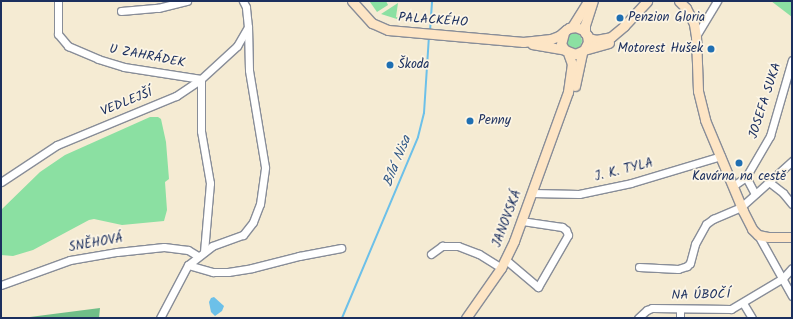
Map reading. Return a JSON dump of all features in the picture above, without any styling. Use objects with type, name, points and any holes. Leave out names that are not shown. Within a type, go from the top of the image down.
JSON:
[{"type":"street","name":"U ZAHRÁDEK","points":[[58,1],[58,34],[68,46],[98,59],[124,67],[201,79]]},
{"type":"street","points":[[121,11],[158,8],[187,1]]},
{"type":"street","points":[[160,318],[188,265],[212,246],[243,235],[253,222],[260,204],[265,167],[249,70],[248,27],[246,7],[243,1]]},
{"type":"street","name":"PALACKÉHO","points":[[352,1],[365,16],[379,27],[388,30],[523,42],[566,52]]},
{"type":"street","points":[[588,1],[572,28],[564,33],[561,40],[566,52],[575,54],[609,44],[614,40],[624,26]]},
{"type":"street","points":[[583,51],[588,42],[585,26],[593,1]]},
{"type":"street","points":[[572,28],[579,28],[591,39],[604,40],[614,35],[624,26],[647,1]]},
{"type":"street","points":[[679,1],[690,15],[696,36],[698,91],[706,120],[741,207],[752,229],[758,235],[792,296]]},
{"type":"street","points":[[696,36],[713,3]]},
{"type":"street","name":"VEDLEJŠÍ","points":[[1,182],[57,145],[176,96],[201,79],[237,46],[248,27]]},
{"type":"street","name":"PALACKÉHO","points":[[523,42],[551,39],[564,33]]},
{"type":"street","name":"JANOVSKÁ","points":[[558,121],[575,88],[583,51]]},
{"type":"street","name":"JANOVSKÁ","points":[[466,318],[506,260],[522,221],[558,121],[570,82],[572,64],[566,52]]},
{"type":"street","name":"JOSEFA SUKA","points":[[733,186],[746,177],[770,136],[792,60]]},
{"type":"street","points":[[201,79],[201,131],[210,183],[201,254]]},
{"type":"street","name":"J. K. TYLA","points":[[532,193],[579,194],[630,183],[721,156]]},
{"type":"street","points":[[639,267],[649,266],[678,269],[687,266],[693,257],[696,244],[706,224],[713,219],[741,207],[792,161]]},
{"type":"street","points":[[746,177],[755,194]]},
{"type":"street","points":[[770,182],[783,193],[792,204]]},
{"type":"street","points":[[506,260],[538,287],[568,235],[566,230],[562,227],[522,221]]},
{"type":"street","points":[[758,235],[768,237],[792,236]]},
{"type":"street","points":[[431,254],[442,246],[458,246],[480,254],[501,268]]},
{"type":"street","name":"SNĚHOVÁ","points":[[1,285],[70,260],[116,252],[164,247],[188,250],[201,254]]},
{"type":"street","points":[[188,265],[213,272],[228,272],[341,248]]},
{"type":"street","name":"NA ÚBOČÍ","points":[[638,318],[647,310],[652,308],[731,309],[783,278],[792,268]]},
{"type":"street","points":[[743,303],[752,318]]},
{"type":"street","points":[[680,308],[680,318]]},
{"type":"green space","points":[[386,1],[388,5],[377,12],[370,2]]},
{"type":"green space","points":[[771,1],[792,1],[792,17]]},
{"type":"green space","points":[[398,3],[396,17],[400,18],[400,20],[381,14]]},
{"type":"green space","points":[[571,33],[577,33],[582,38],[580,47],[577,49],[571,49],[566,44],[566,38]]},
{"type":"green space","points":[[150,117],[158,117],[161,119],[166,142],[169,179],[165,182],[167,210],[164,221],[122,225],[94,219],[89,220],[33,250],[13,256],[1,255],[1,210],[40,172],[65,155]]},
{"type":"green space","points":[[100,308],[99,318],[22,318]]},
{"type":"water","points":[[214,297],[224,306],[222,311],[215,316],[211,312],[209,302],[211,298]]},
{"type":"waterway","name":"Bílá Nisa","points":[[430,31],[432,1]]},
{"type":"waterway","name":"Bílá Nisa","points":[[342,318],[418,137],[424,113],[429,35]]},
{"type":"place","name":"Penzion Gloria","points":[[620,18]]},
{"type":"place","name":"Motorest Hušek","points":[[711,49]]},
{"type":"place","name":"Škoda","points":[[390,65]]},
{"type":"place","name":"Penny","points":[[470,121]]},
{"type":"place","name":"Kavárna na cestě","points":[[739,163]]}]
